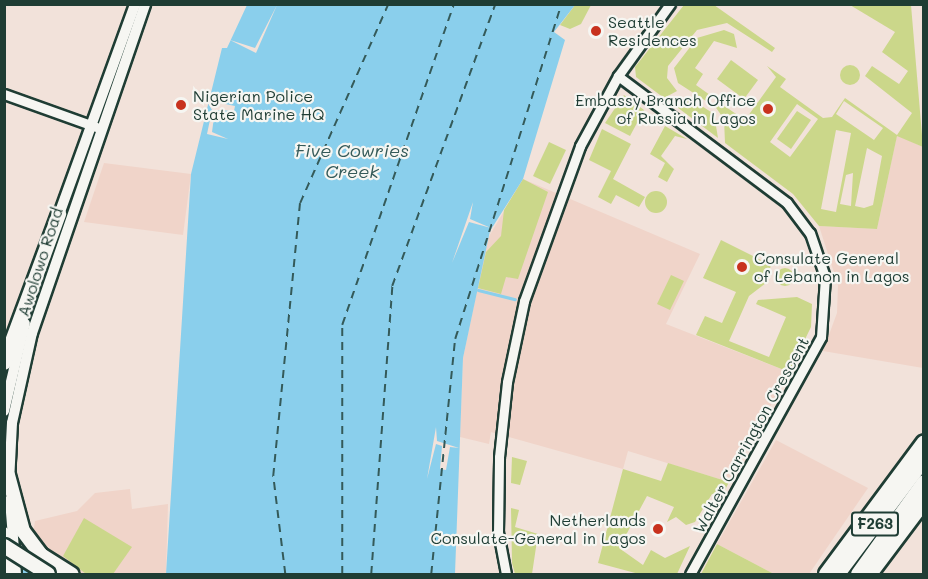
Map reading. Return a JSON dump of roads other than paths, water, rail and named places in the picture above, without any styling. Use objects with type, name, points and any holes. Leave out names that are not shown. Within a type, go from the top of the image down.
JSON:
[{"type":"highway","points":[[4,363],[59,214]]},
{"type":"highway","points":[[826,574],[924,442]]},
{"type":"highway","name":"F263","points":[[838,574],[911,474],[924,460]]},
{"type":"highway","points":[[8,475],[22,531],[41,555],[66,571]]},
{"type":"highway","name":"F263","points":[[858,574],[921,485]]},
{"type":"highway","points":[[870,574],[924,502]]},
{"type":"highway","points":[[10,544],[48,574]]},
{"type":"main road","name":"Awolowo Road","points":[[16,574],[10,544],[8,475],[12,423],[32,333],[135,4]]},
{"type":"main road","name":"Awolowo Road","points":[[4,411],[14,359],[59,214],[98,128],[145,4]]},
{"type":"main road","points":[[5,533],[6,574]]},
{"type":"street","points":[[506,574],[498,532],[499,457],[513,349],[558,196],[618,76],[670,4]]},
{"type":"street","name":"Walter Carrington Crescent","points":[[618,76],[788,203],[810,233],[825,277],[821,337],[690,574]]},
{"type":"street","points":[[4,94],[98,128]]},
{"type":"water","name":"Five Cowries Creek","points":[[247,5],[575,5],[554,32],[565,40],[523,179],[490,231],[463,358],[455,574],[166,574],[191,174],[222,48],[227,48]]},
{"type":"waterway","points":[[478,290],[515,299]]},
{"type":"waterway","points":[[456,538],[487,543]]},
{"type":"waterway","points":[[11,564],[27,574]]},
{"type":"place","name":"Seattle Residences","points":[[596,31]]},
{"type":"place","name":"Nigerian Police State Marine HQ","points":[[181,105]]},
{"type":"place","name":"Embassy Branch Office of Russia in Lagos","points":[[768,109]]},
{"type":"place","name":"Consulate General of Lebanon in Lagos","points":[[742,267]]},
{"type":"place","name":"Netherlands Consulate-General in Lagos","points":[[658,529]]}]
